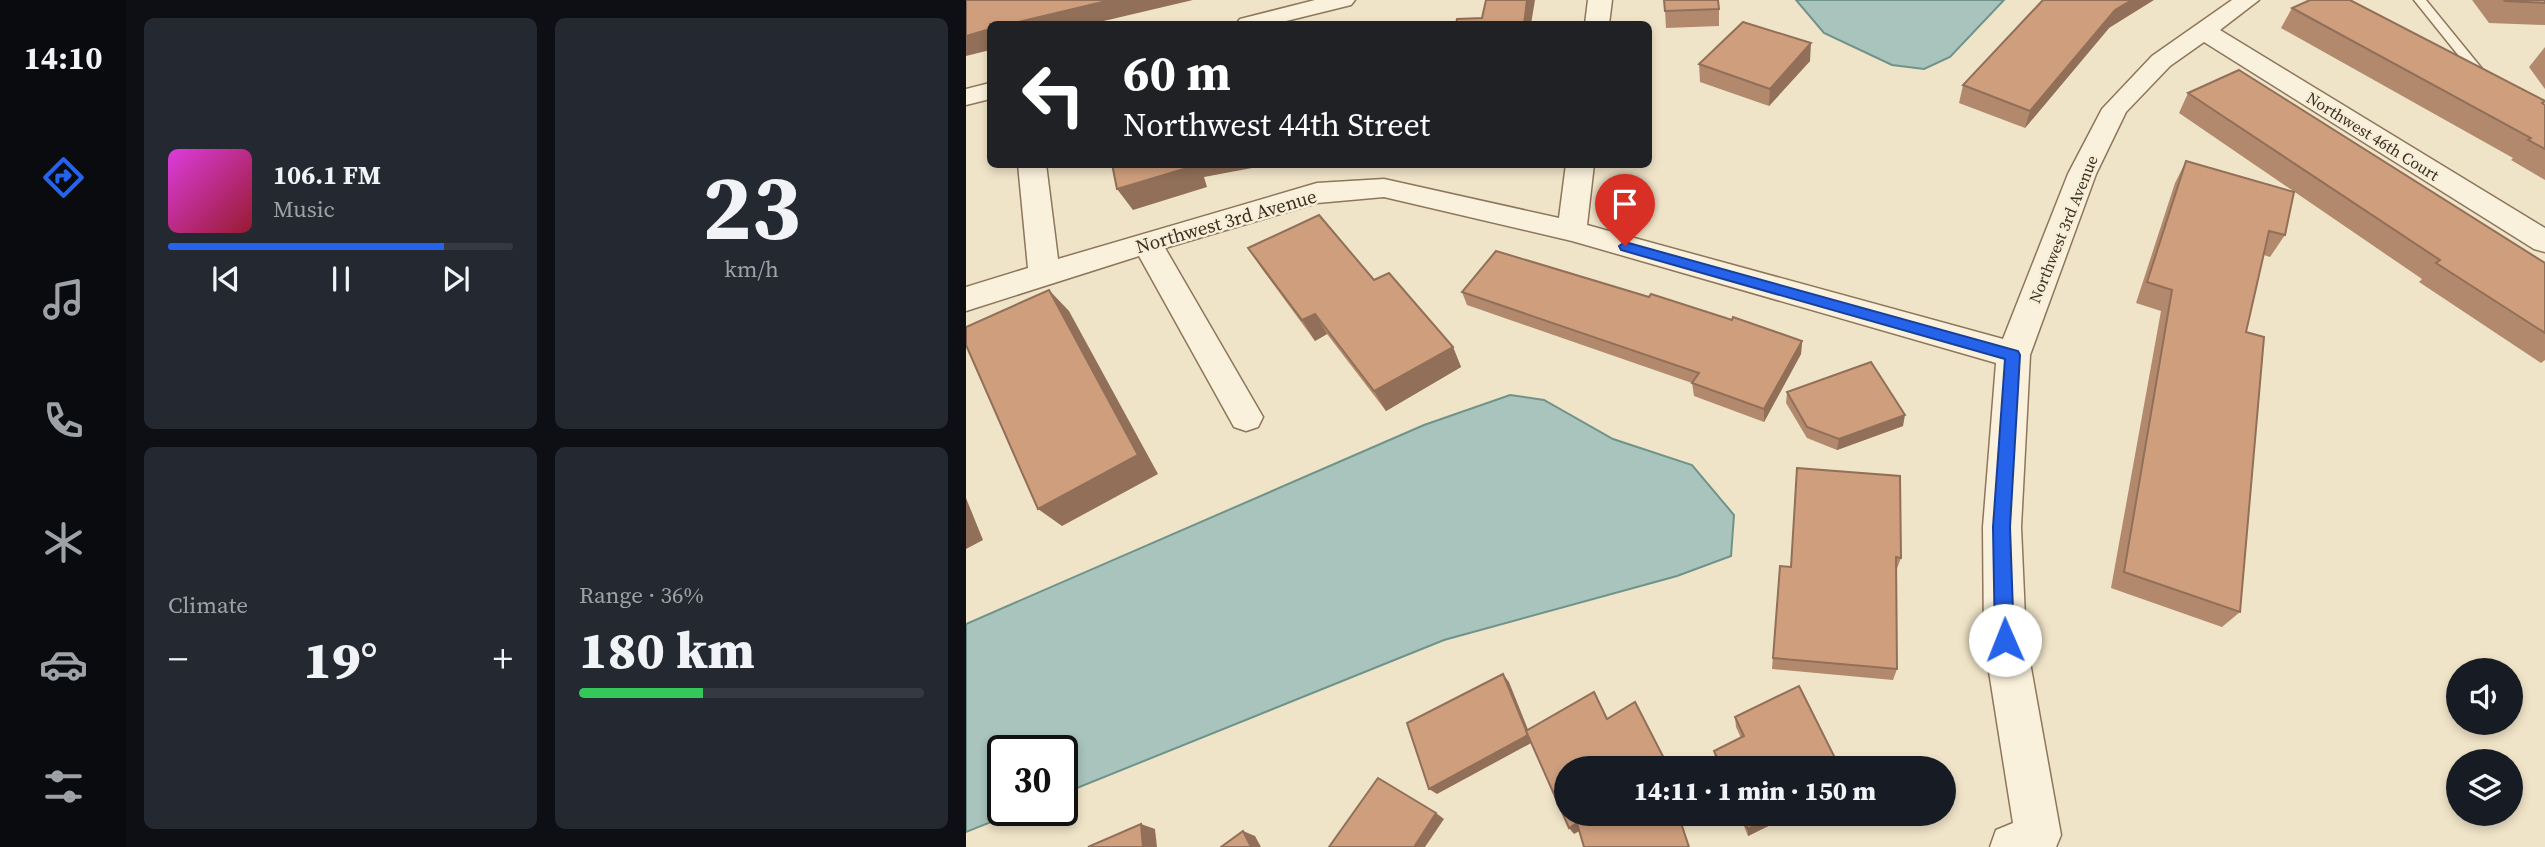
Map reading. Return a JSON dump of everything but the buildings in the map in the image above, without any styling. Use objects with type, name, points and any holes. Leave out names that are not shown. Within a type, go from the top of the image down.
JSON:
[{"type":"street","points":[[1260,21],[1343,0]]},
{"type":"street","points":[[1597,21],[1600,0]]},
{"type":"street","name":"Northwest 3rd Avenue","points":[[2026,841],[2005,640],[2002,527],[2013,355],[2082,174],[2115,110],[2161,61],[2247,0]]},
{"type":"street","name":"Northwest 46th Court","points":[[2202,30],[2545,242]]},
{"type":"street","points":[[966,97],[987,92]]},
{"type":"street","points":[[1032,168],[1044,273]]},
{"type":"street","points":[[1572,231],[1580,168]]},
{"type":"street","name":"Northwest 3rd Avenue","points":[[966,299],[1044,273],[1317,193],[1384,188],[1572,231],[2013,355]]},
{"type":"street","points":[[1147,243],[1246,417]]},
{"type":"lane","points":[[2420,0],[2479,73],[2501,84]]},
{"type":"water","points":[[1796,0],[2004,0],[1950,57],[1924,69],[1892,65],[1824,33]]},
{"type":"water","points":[[1510,395],[1544,400],[1613,439],[1692,465],[1734,515],[1731,556],[1677,576],[1444,640],[1078,788],[1078,735],[987,735],[987,824],[966,832],[966,624],[1424,425]]},
{"type":"route","points":[[1625,246],[2013,355],[2002,527],[2005,640]]}]
